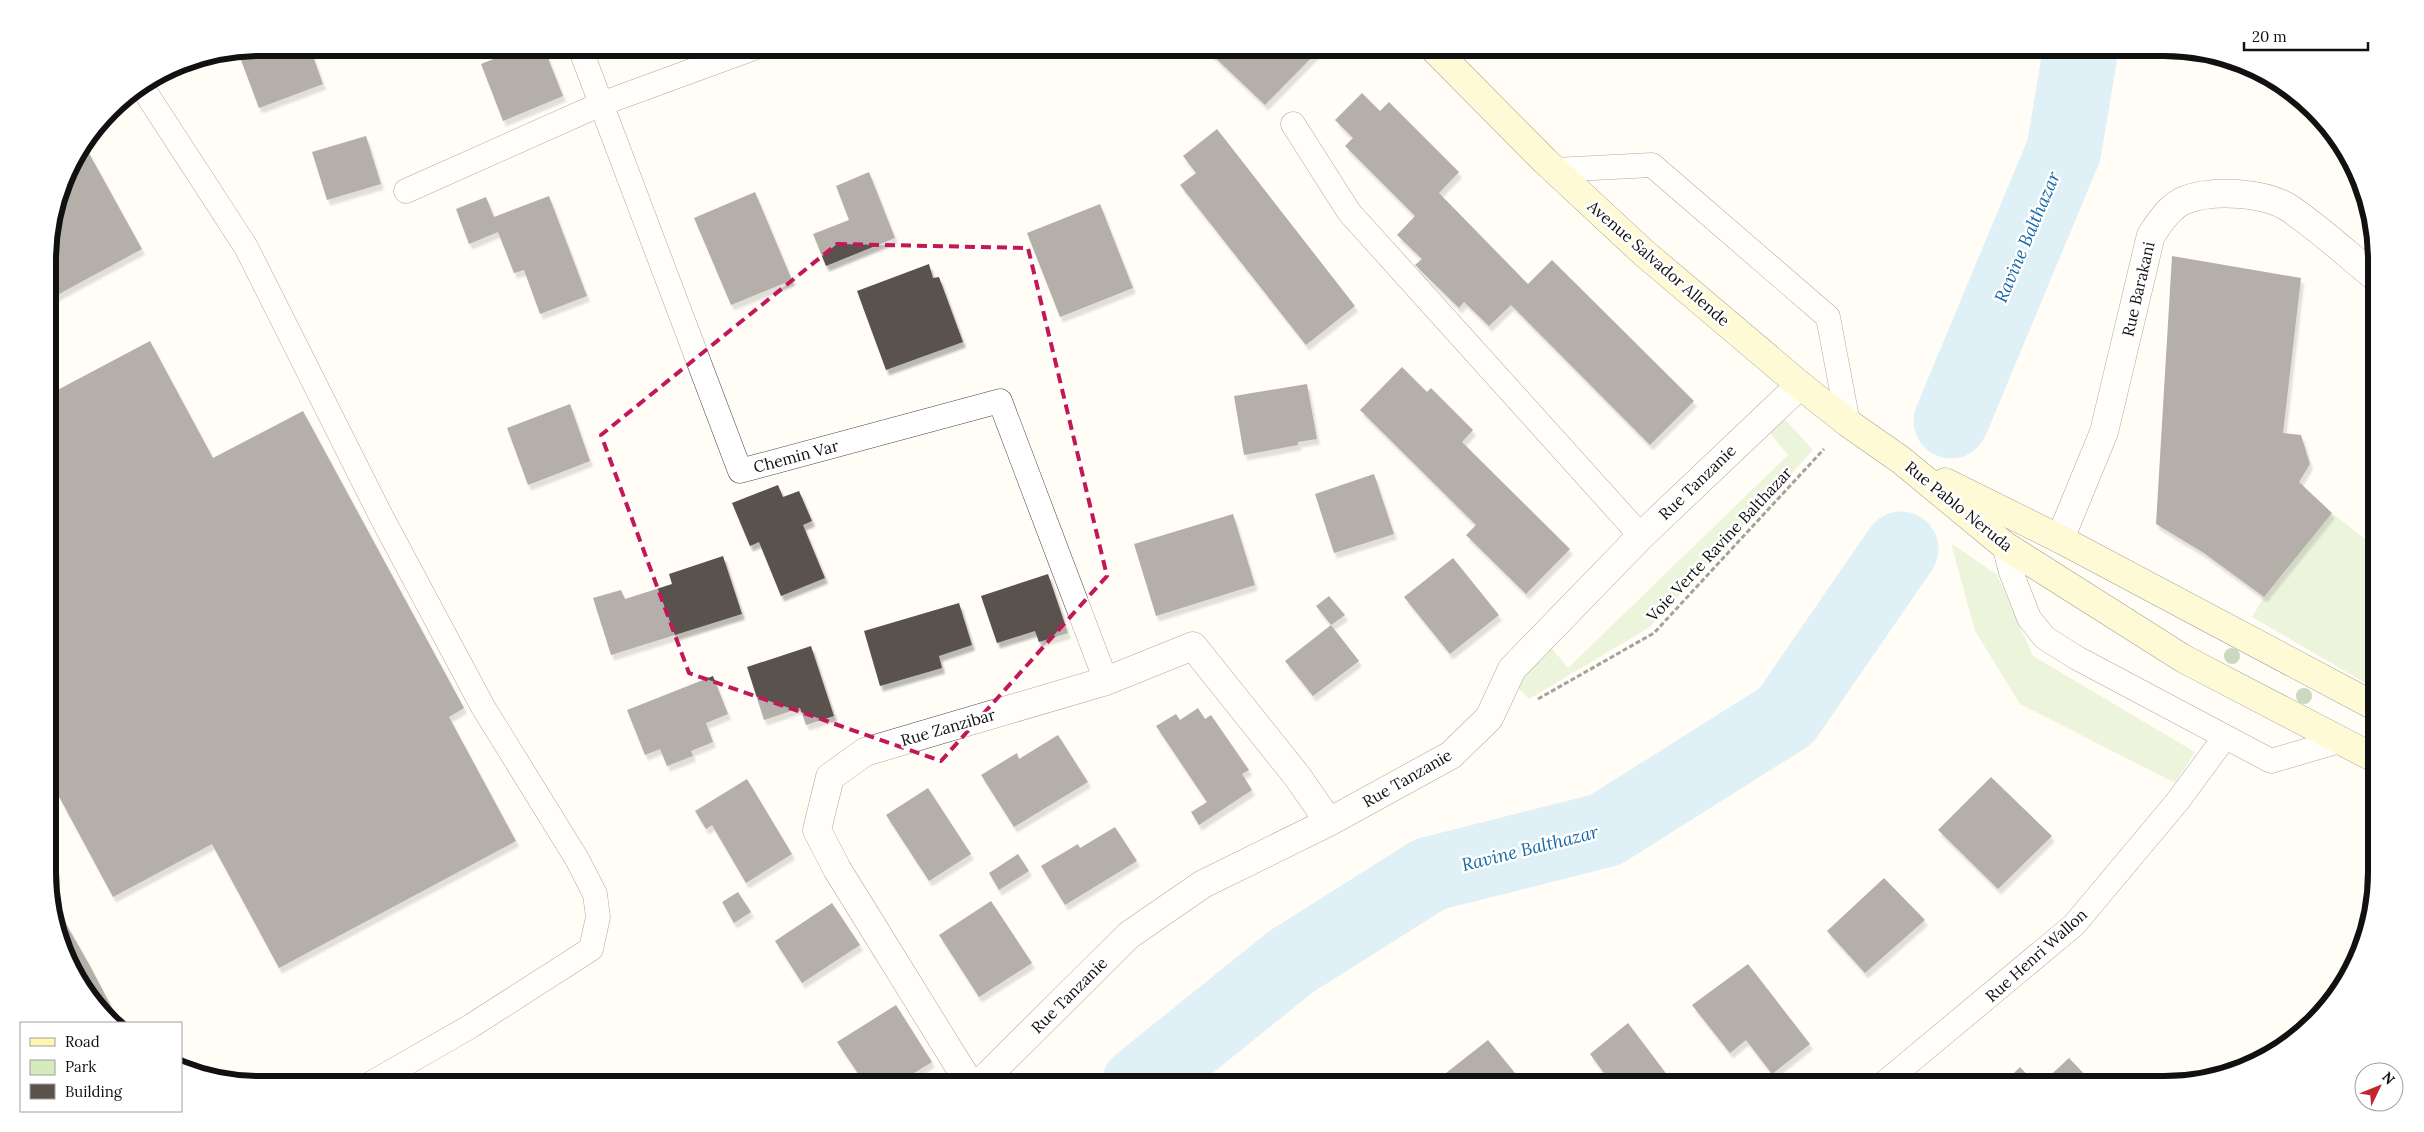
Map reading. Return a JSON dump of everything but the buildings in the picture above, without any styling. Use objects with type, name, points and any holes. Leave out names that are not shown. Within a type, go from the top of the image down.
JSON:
[{"type":"main road","name":"Avenue Salvador Allende","points":[[1441,56],[1554,170],[1644,253],[1800,385],[1848,423],[1901,460]]},
{"type":"main road","name":"Rue Pablo Neruda","points":[[1901,460],[2060,539],[2368,703]]},
{"type":"main road","name":"Rue Pablo Neruda","points":[[1901,460],[2004,545],[2184,659],[2368,754]]},
{"type":"street","name":"Rue Barakani","points":[[2060,539],[2104,432],[2151,235],[2164,216],[2185,200],[2215,195],[2247,194],[2269,199],[2291,209],[2368,271]]},
{"type":"street","name":"Rue Tanzanie","points":[[987,1076],[1129,935],[1203,884],[1329,822],[1452,755],[1489,718],[1512,669],[1641,536],[1800,385]]},
{"type":"street","name":"Rue Zanzibar","points":[[965,1076],[837,869],[817,830],[830,777],[865,752],[1106,681],[1193,646],[1297,776],[1329,822]]},
{"type":"lane","name":"Chemin Var","points":[[583,56],[740,471],[1000,402],[1106,681]]},
{"type":"lane","points":[[406,191],[601,104],[732,56]]},
{"type":"lane","points":[[145,92],[246,247],[382,518],[483,707],[577,859],[595,894],[598,917],[591,949],[471,1026],[384,1076]]},
{"type":"lane","points":[[1293,124],[1349,212],[1641,536]]},
{"type":"lane","points":[[1554,170],[1652,166],[1828,317],[1848,423]]},
{"type":"lane","points":[[2004,545],[2011,572],[2029,618],[2045,638],[2077,658],[2271,761],[2343,740]]},
{"type":"lane","name":"Rue Henri Wallon","points":[[1893,1076],[2074,925],[2177,802],[2225,737]]},
{"type":"path","name":"Voie Verte Ravine Balthazar","points":[[1534,701],[1654,633],[1848,423]]},
{"type":"highlighted area","points":[[837,244],[1028,248],[1107,576],[941,761],[689,673],[601,435]]},
{"type":"green space","points":[[1783,417],[1813,450],[1650,627],[1529,699],[1515,685],[1551,647],[1568,668],[1788,455],[1769,432]]},
{"type":"green space","points":[[2332,513],[2368,542],[2368,684],[2252,617],[2264,597]]},
{"type":"green space","points":[[1951,543],[1997,575],[2033,656],[2195,752],[2175,783],[2020,704],[1975,631]]},
{"type":"waterway","name":"Ravine Balthazar","points":[[1951,421],[2064,150],[2080,56]]},
{"type":"waterway","name":"Ravine Balthazar","points":[[1149,1076],[1292,961],[1430,874],[1605,830],[1786,716],[1901,549]]}]
